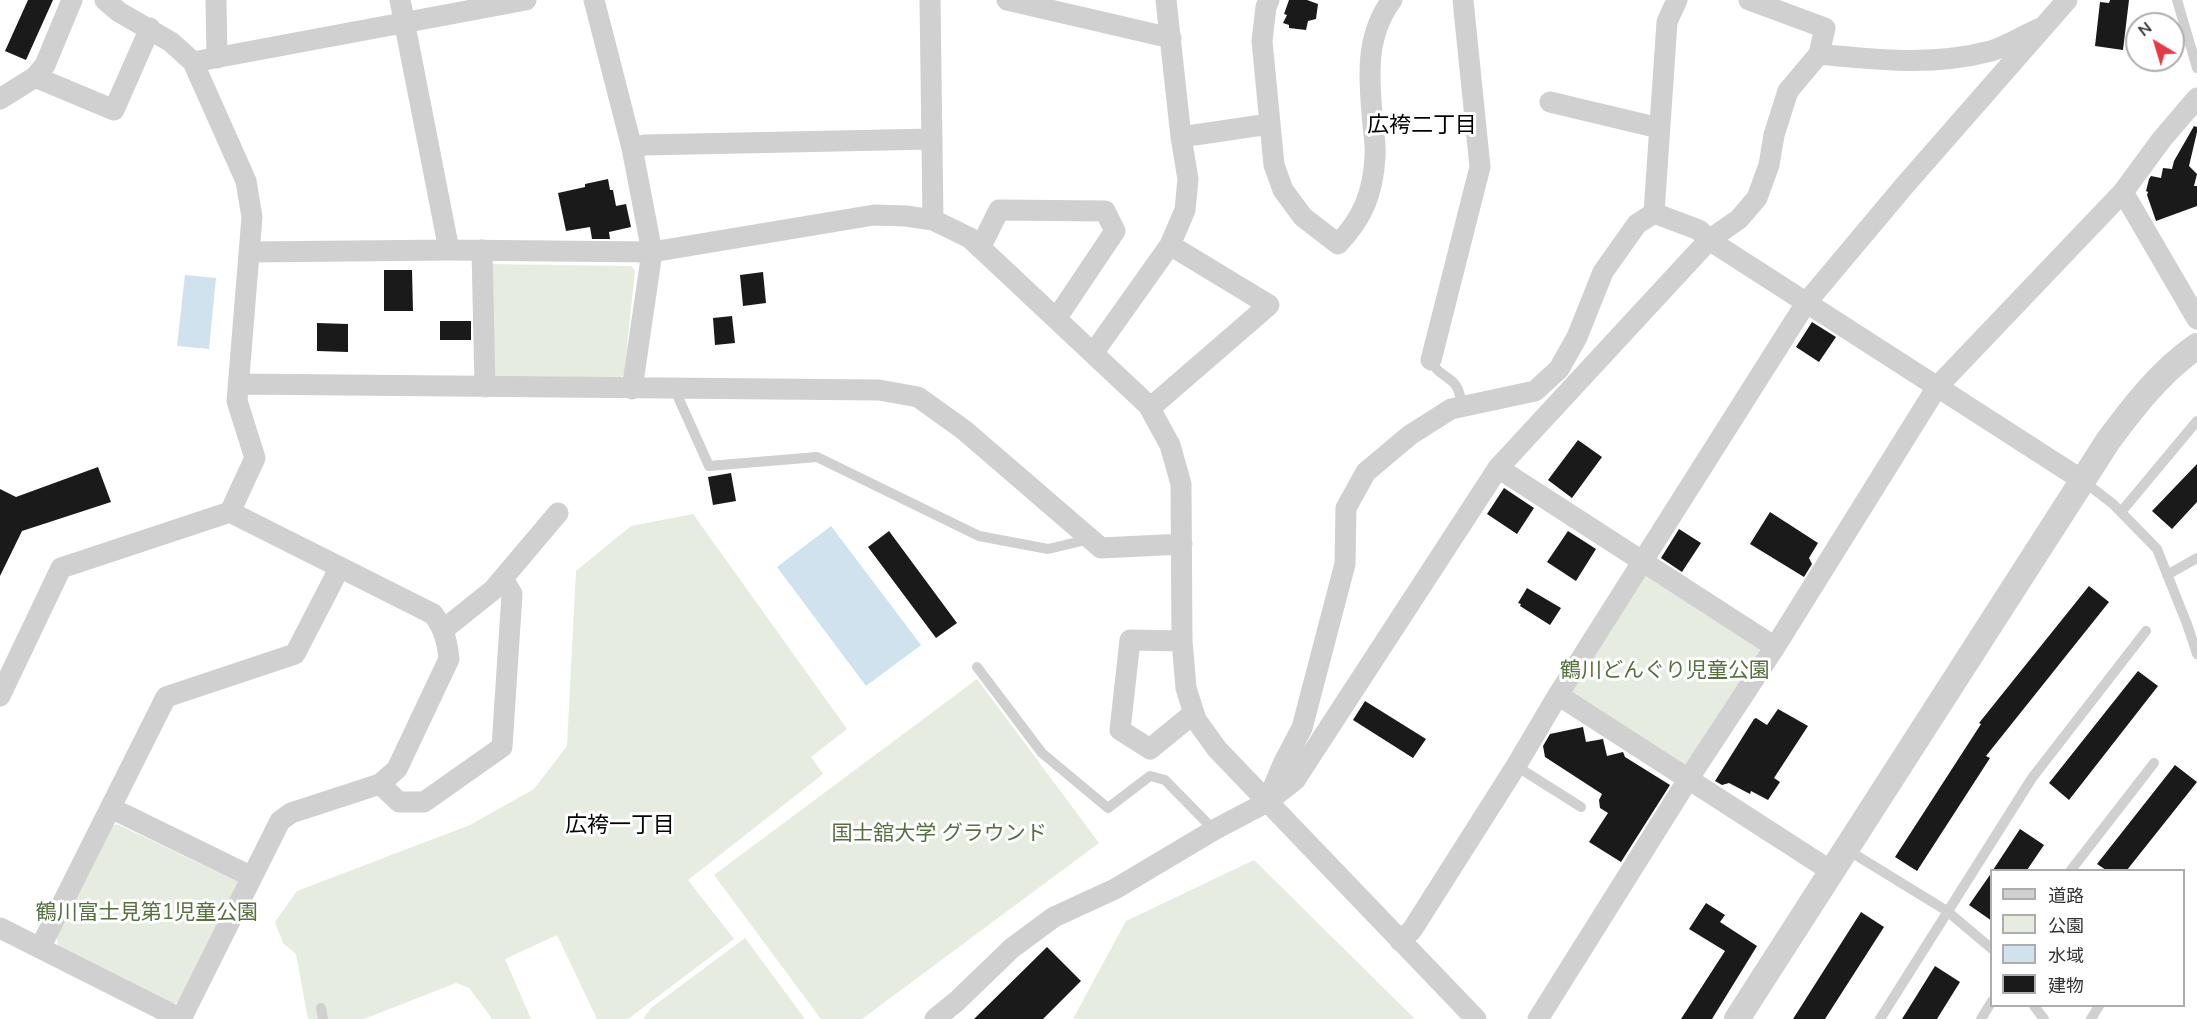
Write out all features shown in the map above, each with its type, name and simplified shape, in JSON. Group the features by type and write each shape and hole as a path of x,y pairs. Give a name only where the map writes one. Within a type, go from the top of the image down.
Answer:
{"street":[{"path":"0,99 35,76 45,65 72,0"},
{"path":"105,0 119,12 171,42 194,62 246,181 252,217 251,252 237,401 255,458 230,512"},
{"path":"216,0 217,58"},
{"path":"400,0 449,250"},
{"path":"194,62 526,0"},
{"path":"594,0 632,148 652,252 632,388"},
{"path":"930,0 933,220"},
{"path":"1007,0 1171,38"},
{"path":"1094,352 1170,245 1185,210 1188,179 1181,137 1166,0"},
{"path":"1269,0 1262,41 1274,165 1283,190 1303,217 1338,244 1353,228 1368,200 1376,156 1369,84 1370,48 1385,9 1392,0"},
{"path":"1431,360 1480,167 1463,0"},
{"path":"1654,213 1667,22 1677,0"},
{"path":"935,1019 1012,948 1054,917 1115,890 1267,802 1295,780 1498,468 1709,240 1739,219 1757,198 1769,165 1774,135 1788,91 1819,54 1825,28 1749,0"},
{"path":"1400,941 1413,930 1516,766 1557,694 1806,303 1905,185 2067,0"},
{"path":"1819,54 1901,62 1947,59 1992,50 2044,27"},
{"path":"35,76 114,110 150,28"},
{"path":"1538,1019 1689,778 1775,647 1937,387 2122,192 2197,98"},
{"path":"1550,102 1659,128"},
{"path":"1181,137 1269,124"},
{"path":"632,148 645,145 932,139"},
{"path":"2122,192 2197,319"},
{"path":"980,248 999,210 1105,211 1115,231 1056,319"},
{"path":"1654,213 1699,230 1709,240 2082,480"},
{"path":"1267,802 1302,728 1345,564 1346,508 1366,472 1410,435 1451,409 1534,391 1559,369 1577,337 1603,272 1637,224 1654,213"},
{"path":"251,252 449,250 652,252 874,215 933,220 970,238 1094,352 1150,408 1170,445 1181,484 1182,641 1186,688 1196,720 1217,749 1476,1019"},
{"path":"1150,408 1269,305 1170,245"},
{"path":"482,250 485,387"},
{"path":"1737,1019 2082,480 2136,403 2158,379 2197,346"},
{"path":"238,384 879,390 918,397 964,430 1101,548 1182,544"},
{"path":"1498,468 1775,647"},
{"path":"0,696 61,568 230,512 433,614 443,630 448,658 397,769 380,784 291,813 280,821 181,1019 0,928"},
{"path":"443,630 493,590 558,513"},
{"path":"40,948 166,697 296,654 340,567"},
{"path":"380,784 399,802 424,802 502,747 512,594 503,579"},
{"path":"1182,641 1130,640 1120,730 1150,749 1194,714"},
{"path":"1557,694 1831,871"},
{"path":"111,808 252,877"}],"lane":[{"path":"2177,0 2197,68"},
{"path":"1431,360 1434,367 1453,380 1461,393 1461,406"},
{"path":"673,387 709,466 817,457 979,536 1047,549 1090,538"},
{"path":"2121,512 2197,421"},
{"path":"2082,480 2121,512 2157,549 2197,652"},
{"path":"2167,574 2197,558"},
{"path":"1880,1019 2032,778 2146,631"},
{"path":"977,667 1042,753 1108,808 1150,776 1165,780 1214,831"},
{"path":"2072,869 2154,763"},
{"path":"1516,766 1581,807"},
{"path":"1846,849 1947,911 1990,947"},
{"path":"1981,1019 1990,1004"}],"green space":[{"path":"487,264 631,266 635,271 624,374 617,381 489,381"},
{"path":"693,514 847,729 811,757 823,774 688,880 734,939 628,1019 597,1019 557,935 505,959 531,1019 491,1019 469,988 456,983 364,1019 308,1019 296,954 283,943 275,922 297,891 470,825 534,789 567,746 576,571 631,526"},
{"name":"鶴川どんぐり児童公園","path":"1646,567 1767,649 1687,772 1562,696"},
{"name":"国士舘大学 グラウンド","path":"977,679 1099,843 862,1019 821,1019 714,875"},
{"name":"鶴川富士見第1児童公園","path":"117,824 238,882 180,1002 172,1004 59,947 56,937 112,826"},
{"path":"1254,860 1415,1019 1073,1019 1126,921"},
{"path":"745,938 805,1019 643,1019 651,1008"}],"water":[{"path":"185,275 216,278 209,349 177,346"},
{"path":"831,526 921,645 866,686 777,567"}],"building":[{"path":"28,0 53,0 26,60 5,51"},
{"path":"1289,0 1307,0 1318,4 1316,19 1308,21 1306,30 1289,28 1289,25 1283,23 1287,15 1284,14"},
{"path":"2110,0 2129,0 2128,12 2125,12 2123,50 2095,46 2100,2 2109,3"},
{"path":"2194,126 2197,127 2197,132 2189,166 2197,174 2194,186 2197,186 2197,206 2156,221 2146,191 2149,179 2151,176 2161,178 2163,168 2172,169 2174,161"},
{"path":"608,179 616,206 626,204 631,227 609,232 610,239 592,239 590,227 566,231 558,193"},
{"path":"384,270 412,270 413,311 384,311"},
{"path":"763,272 766,303 743,306 740,275"},
{"path":"732,316 735,343 715,345 713,318"},
{"path":"440,321 471,321 471,340 440,340"},
{"path":"1812,322 1836,337 1819,362 1796,347"},
{"path":"317,323 348,324 348,352 317,351"},
{"path":"1578,440 1602,457 1572,498 1548,480"},
{"path":"2197,464 2197,502 2172,529 2152,511"},
{"path":"98,467 111,502 22,531 0,576 0,489 16,497"},
{"path":"731,473 736,501 713,505 708,477"},
{"path":"1504,488 1534,508 1517,534 1487,514"},
{"path":"1770,512 1818,543 1809,558 1812,564 1804,577 1750,544"},
{"path":"1679,529 1701,543 1682,572 1661,558"},
{"path":"889,531 957,623 936,638 868,547"},
{"path":"1568,531 1596,549 1576,581 1547,562"},
{"path":"2089,586 2109,602 1986,756 1990,758 1917,871 1895,857 1981,724 1979,723"},
{"path":"1527,588 1561,608 1550,625 1518,603"},
{"path":"2138,671 2158,686 2069,800 2049,783"},
{"path":"1365,701 1426,739 1413,758 1353,720"},
{"path":"1778,709 1808,726 1774,778 1780,782 1768,800 1729,783 1722,785 1715,781 1754,719 1767,725"},
{"path":"1583,727 1586,742 1603,739 1607,756 1623,752 1625,757 1670,785 1621,862 1589,842 1608,813 1600,808 1599,800 1602,794 1545,757 1543,746 1550,734"},
{"path":"2175,765 2197,782 2128,869 2104,869 2097,864"},
{"path":"2020,829 2044,845 2028,869 1994,869"},
{"path":"1990,875 1990,920 1969,905"},
{"path":"1706,903 1725,915 1720,922 1757,946 1712,1019 1681,1019 1725,951 1689,929"},
{"path":"1861,912 1884,927 1825,1019 1793,1019"},
{"path":"1047,947 1081,981 1043,1019 974,1019"},
{"path":"1935,966 1960,982 1937,1019 1902,1019"}],"district":[{"name":"広袴二丁目","path":"1422,127"},
{"name":"広袴一丁目","path":"620,827"}]}
